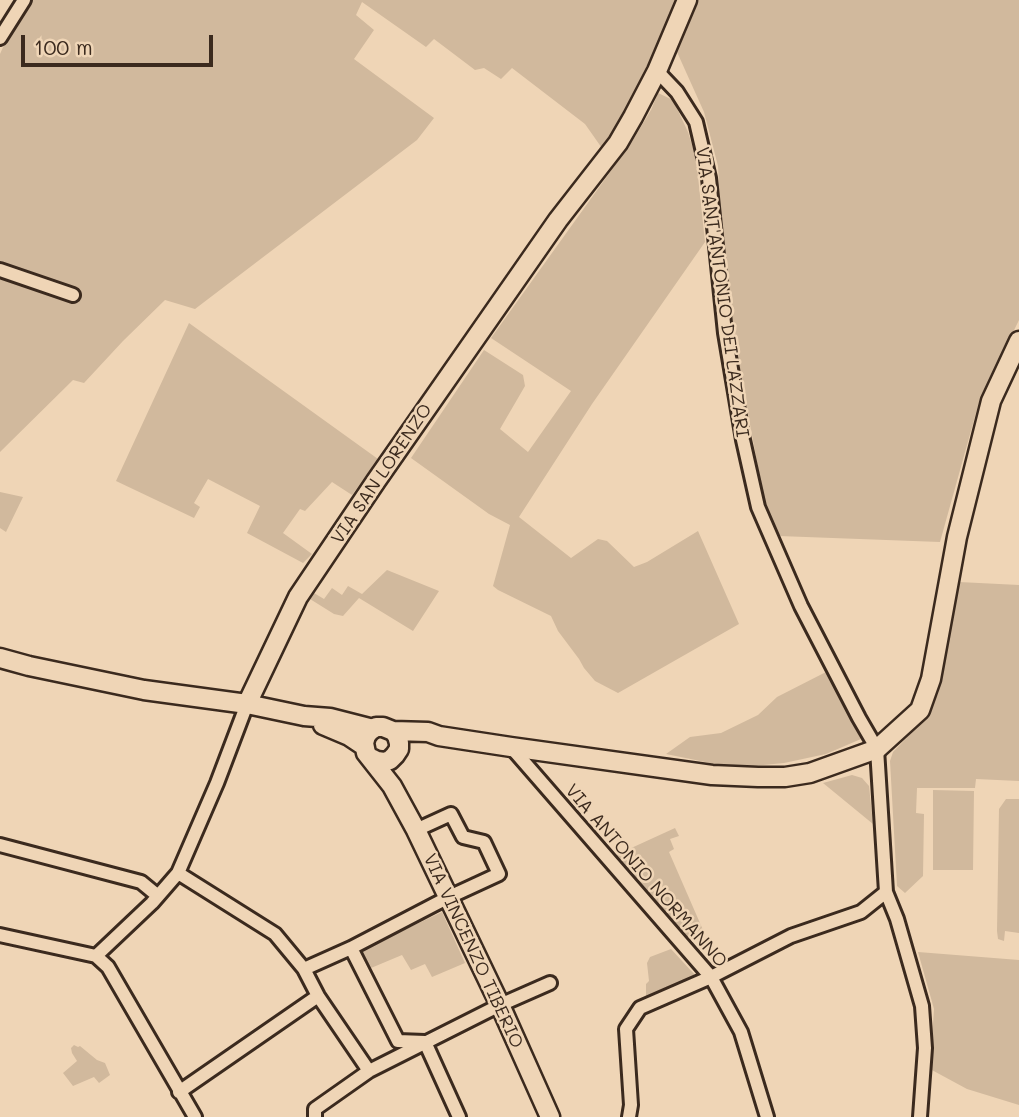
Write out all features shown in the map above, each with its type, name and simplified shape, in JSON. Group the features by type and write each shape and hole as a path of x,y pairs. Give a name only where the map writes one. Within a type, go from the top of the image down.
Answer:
{"street":[{"path":"0,38 24,0"},
{"name":"VIA SAN LORENZO","path":"96,956 178,873 218,783 247,704 298,597 558,220 618,144 656,71 687,0"},
{"name":"VIA SANT'ANTONIO DEI LAZZARI","path":"656,71 677,92 696,122 709,178 725,333 743,440 758,507 801,606 877,750 886,892 897,919 922,1006 925,1048 919,1117"},
{"path":"0,270 73,295"},
{"path":"439,736 419,740 384,762 377,761 367,752 366,736 373,729 383,727 393,731 417,731 712,775 758,778 810,773 877,750 919,710 931,679 957,537 991,401 1019,341"},
{"name":"VIA VINCENZO TIBERIO","path":"0,658 144,690 247,704 339,720 373,729"},
{"name":"VIA VINCENZO TIBERIO","path":"304,716 349,736 367,752 392,786 500,1005 550,1117"},
{"path":"392,786 391,775 398,739 393,731"},
{"name":"VIA ANTONIO NORMANNO","path":"511,747 711,977 741,1032 766,1117"},
{"path":"304,970 499,874 484,842 463,837 451,814 416,830"},
{"path":"0,845 141,882 158,896"},
{"path":"178,873 275,934 304,970 318,996 369,1071"},
{"path":"629,1117 631,1105 626,1029 640,1009 791,936 861,912 886,892"},
{"path":"0,935 96,956 108,967 195,1117"},
{"path":"351,948 398,1041 425,1042"},
{"path":"315,1117 315,1109 369,1071 550,983"},
{"path":"179,1092 318,996"},
{"path":"425,1042 459,1117"}],"shaded area":[{"path":"30,0 682,0 652,71 604,151 585,124 512,68 501,79 484,68 475,70 434,39 426,47 362,2 356,15 374,30 354,59 434,118 417,140 195,309 165,300 84,383 73,380 0,452 0,54 12,27"},
{"path":"699,0 1019,0 1019,320 979,402 940,542 779,536 764,500 730,316 718,166 704,112 677,52"},
{"path":"658,93 673,100 688,132 696,158 705,242 592,404 519,517 571,558 598,539 607,541 634,567 698,531 739,624 618,693 595,681 558,631 551,616 493,586 510,525 489,514 411,458 484,350 523,375 525,386 500,429 528,452 571,391 491,338 633,140"},
{"path":"189,323 378,459 352,495 332,482 305,511 300,509 283,533 312,554 303,563 247,533 260,506 208,479 194,503 200,507 194,518 116,481"},
{"path":"0,492 23,497 6,532 0,528"},
{"path":"387,570 439,591 413,631 359,598 343,616 334,614 310,599 314,593 324,599 332,588 342,595 348,586 362,594"},
{"path":"959,582 1019,585 1019,781 976,779 975,788 917,788 916,813 924,814 923,876 905,893 897,886 890,761 893,752 921,723 938,694"},
{"path":"826,672 861,739 826,754 753,766 715,764 666,754 690,737 721,733 758,715 777,697"},
{"path":"852,775 862,778 869,786 873,824 823,783"},
{"path":"933,790 974,791 973,870 933,870"},
{"path":"1006,799 1019,799 1019,933 1005,931 1004,941 998,939 997,931 999,809"},
{"path":"675,828 679,836 670,839 674,849 669,852 703,930 688,937 616,855"},
{"path":"442,912 465,963 432,977 425,964 411,970 402,955 371,968 361,950"},
{"path":"671,949 695,975 646,997 646,984 649,981 647,963 650,957"},
{"path":"918,952 1019,960 1019,1105 967,1089 930,1069 934,1009"},
{"path":"74,1045 80,1046 105,1063 110,1075 99,1083 94,1077 73,1086 63,1073 77,1061 71,1048"}]}
